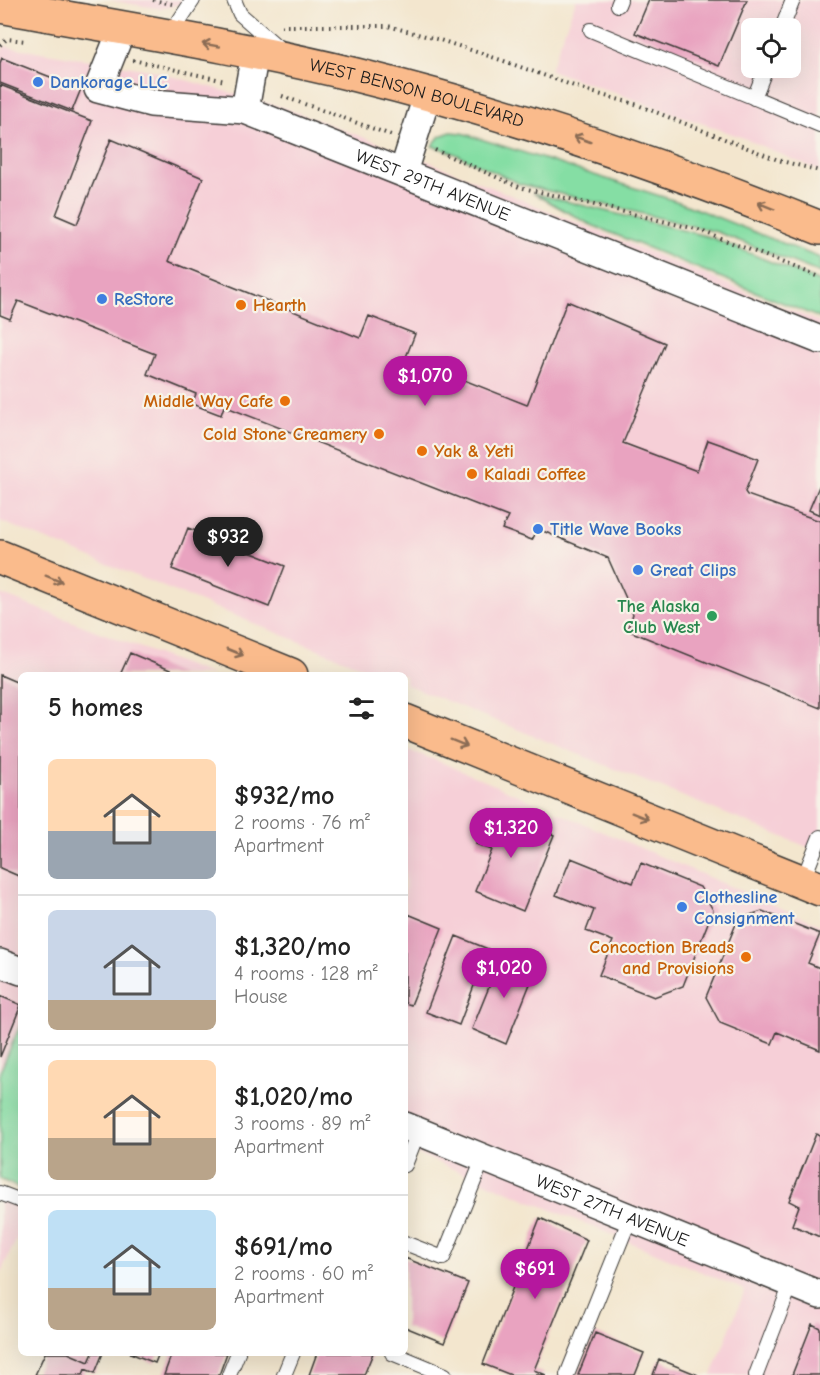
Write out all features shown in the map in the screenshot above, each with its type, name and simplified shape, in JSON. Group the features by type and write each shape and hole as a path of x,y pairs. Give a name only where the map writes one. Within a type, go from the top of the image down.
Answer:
{"main road":[{"name":"WEST BENSON BOULEVARD","path":"0,6 255,53 428,93 571,135 723,189 820,228"},
{"path":"0,557 284,672"},
{"path":"408,722 811,885"}],"street":[{"name":"WEST 29TH AVENUE","path":"122,29 98,89 151,103 245,110 820,340"},
{"path":"245,110 255,53"},
{"path":"403,172 428,93"},
{"path":"0,963 18,970"},
{"name":"WEST 27TH AVENUE","path":"412,1129 820,1295"}],"lane":[{"path":"234,0 240,14 296,62"},
{"path":"786,18 793,0"},
{"path":"168,37 191,3"},
{"path":"591,30 820,125"},
{"path":"754,98 762,78"},
{"path":"811,885 820,837"},
{"path":"408,1150 412,1129"},
{"path":"408,1244 443,1258 483,1159"},
{"path":"0,1192 18,1200"},
{"path":"567,1375 630,1218"},
{"path":"756,1375 791,1284"},
{"path":"229,1375 237,1356"},
{"path":"284,1375 292,1356"},
{"path":"399,1356 445,1375"}],"path":[{"path":"153,0 191,3"},
{"path":"278,26 388,26 440,40 591,92 635,104 732,140 778,160 820,171"}],"shaded area":[{"path":"109,0 185,0 183,3 161,9"},
{"path":"576,0 820,0 820,171 741,137 550,70"},
{"path":"4,46 150,70 285,108 430,162 820,322 820,852 408,685 408,672 375,672 0,521 0,55"},
{"path":"0,594 204,672 18,672 18,1030 0,1072"},
{"path":"408,750 443,763 820,925 820,1375 712,1375 745,1290 408,1150"},
{"path":"0,1195 18,1203 18,1236 0,1274"}],"green space":[{"path":"451,132 462,133 679,202 820,258 820,273 717,232 520,184 449,151 432,146 440,136"},
{"path":"533,193 710,237 820,282 820,318 589,224"},
{"path":"18,1030 18,1188 0,1179 0,1072"}],"building":[{"path":"649,0 747,0 719,66 635,33"},
{"path":"2,58 81,89 72,111 0,83"},
{"path":"0,85 92,121 56,215 77,224 111,139 203,178 169,261 360,338 369,316 415,334 406,357 527,405 567,301 665,343 623,443 697,471 708,440 758,459 745,492 747,495 820,521 820,708 627,630 633,614 608,558 538,529 532,540 502,529 508,517 224,406 221,415 192,404 196,394 147,374 155,354 18,301 10,319 0,315"},
{"path":"820,484 820,515 809,510"},
{"path":"188,528 285,566 269,607 172,569"},
{"path":"130,653 175,672 121,672"},
{"path":"0,675 18,683 18,876 0,868"},
{"path":"490,809 554,835 523,911 475,891 492,850 476,844"},
{"path":"571,858 633,883 641,863 700,887 713,910 683,986 654,997 599,975 613,941 586,931 594,910 556,895"},
{"path":"762,911 820,934 808,963 820,968 820,1050 777,1032 772,1044 720,1023 706,997 738,919"},
{"path":"408,914 442,928 411,1005 408,1004"},
{"path":"456,936 488,949 459,1025 426,1012"},
{"path":"502,955 536,969 506,1044 472,1029"},
{"path":"0,996 18,1004 18,1012 0,1057"},
{"path":"816,1134 820,1135 820,1237 792,1225 799,1206 789,1201"},
{"path":"540,1218 587,1240 534,1370 546,1375 511,1375 483,1364"},
{"path":"408,1259 468,1283 444,1343 408,1328"},
{"path":"812,1324 820,1328 820,1375 792,1375"},
{"path":"595,1333 644,1353 635,1375 578,1375"},
{"path":"44,1356 75,1356 89,1362 92,1356 102,1356 95,1373 85,1369 83,1375 35,1375"},
{"path":"138,1356 158,1356 155,1363"},
{"path":"171,1356 226,1356 219,1375 164,1375"},
{"path":"316,1356 372,1356 364,1375 309,1375"},
{"path":"659,1359 698,1375 653,1375"}],"place":[{"name":"Dankorage LLC","path":"38,82"},
{"name":"ReStore","path":"102,299"},
{"name":"Hearth","path":"241,305"},
{"name":"Middle Way Cafe","path":"285,401"},
{"name":"Cold Stone Creamery","path":"379,434"},
{"name":"Yak & Yeti","path":"422,451"},
{"name":"Kaladi Coffee","path":"472,474"},
{"name":"Title Wave Books","path":"538,529"},
{"name":"Great Clips","path":"638,570"},
{"name":"The Alaska Club West","path":"712,616"},
{"name":"Clothesline Consignment","path":"682,907"},
{"name":"Concoction Breads and Provisions","path":"746,957"}]}
